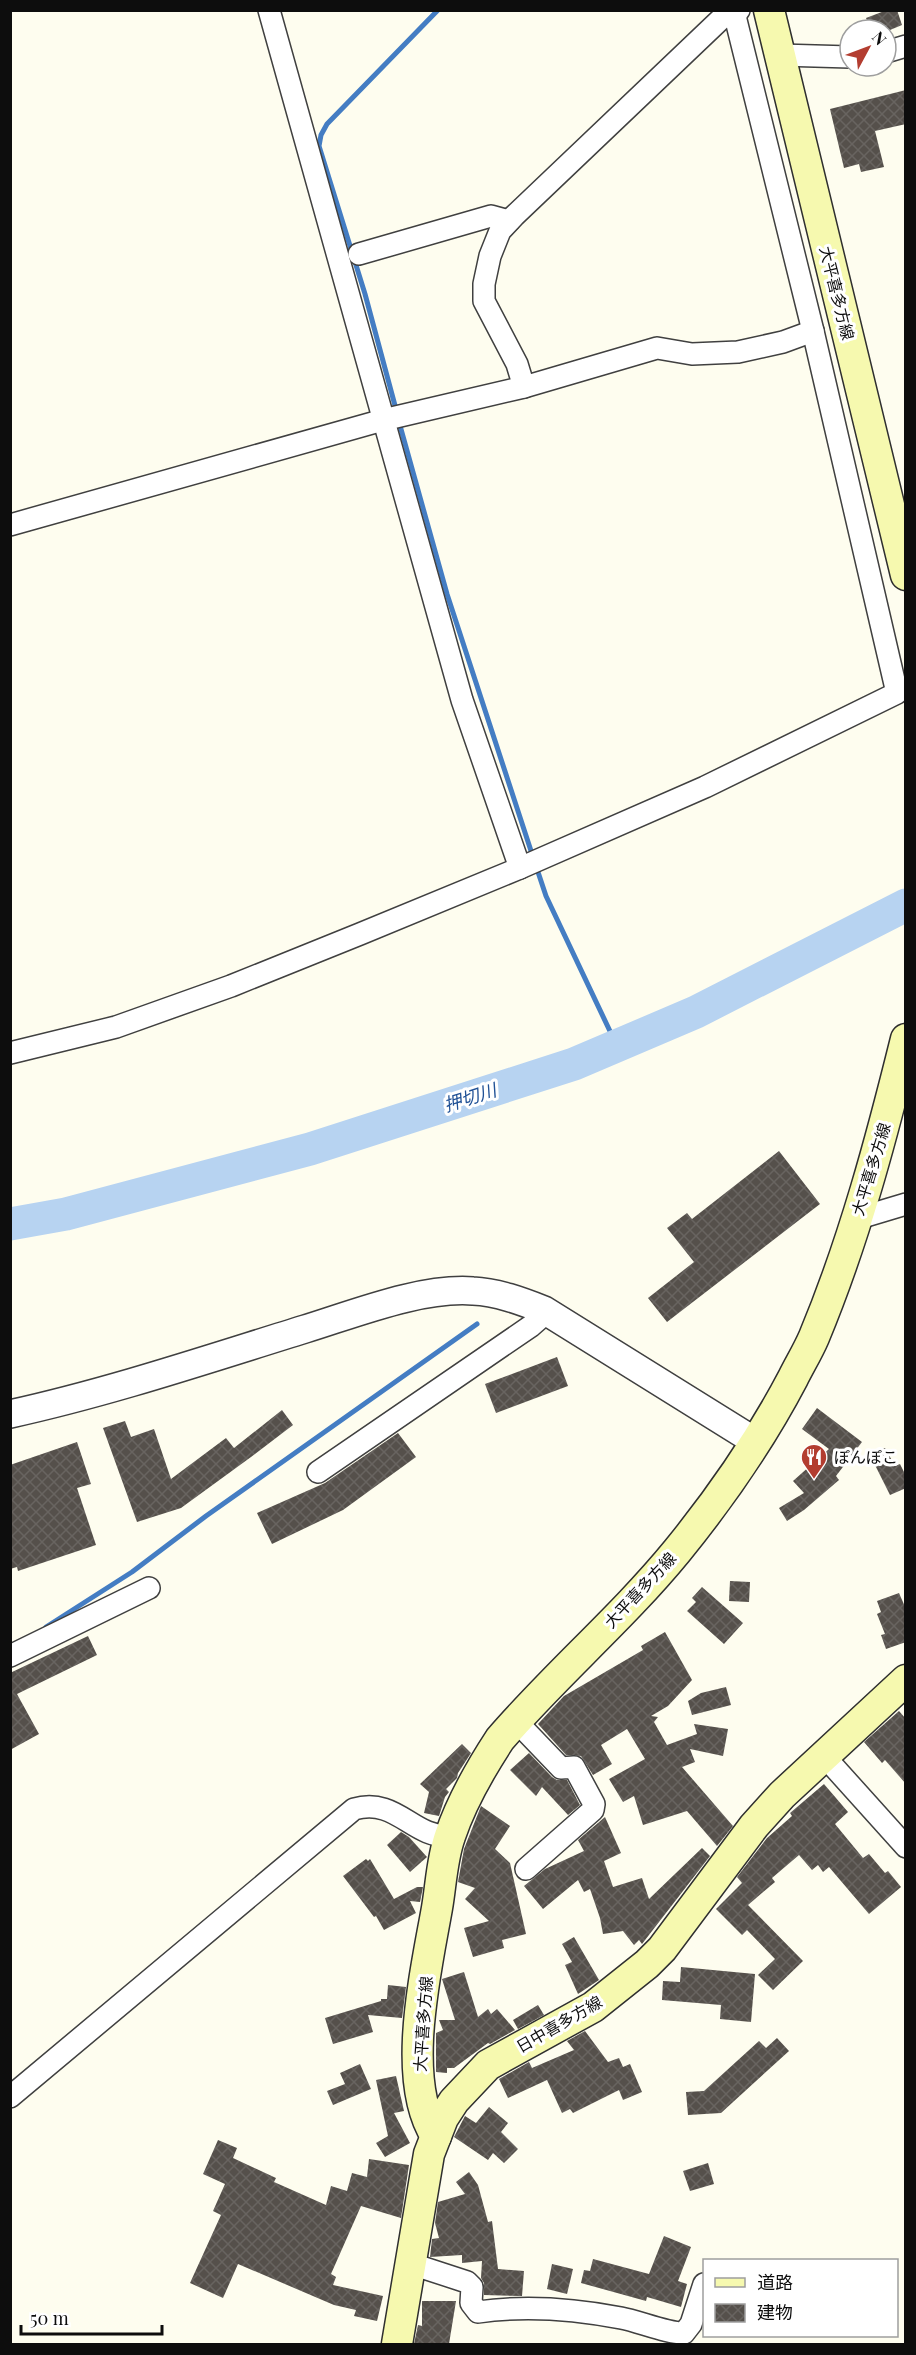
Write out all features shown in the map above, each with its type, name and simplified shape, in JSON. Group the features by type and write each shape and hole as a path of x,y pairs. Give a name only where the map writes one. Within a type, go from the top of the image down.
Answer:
{"main road":[{"name":"大平喜多方線","path":"769,10 906,575"},
{"name":"大平喜多方線","path":"436,2136 429,2125 419,2091 419,2038 421,2003 450,1836 482,1767 500,1739 676,1552 756,1442 813,1339 856,1219 878,1149 906,1039"},
{"name":"日中喜多方線","path":"397,2344 429,2154 443,2118 454,2101 488,2065 593,2007 647,1964 662,1949 754,1827 782,1795 905,1683"}],"street":[{"path":"269,10 462,700 520,868"},
{"path":"10,1053 116,1027 231,986 520,868 705,787 897,693 737,11 724,16 501,231 490,256 484,284 484,301 517,364 524,387"},
{"path":"780,55 838,57"},
{"path":"359,254 491,216 509,221"},
{"path":"10,525 383,420 524,387 657,348 692,354 738,352 777,344 813,331"},
{"path":"856,1219 906,1204"},
{"path":"10,1414 195,1363 387,1304 431,1294 473,1290 511,1298 544,1310 756,1442"},
{"path":"318,1472 531,1326 544,1310"},
{"path":"10,1656 149,1588"},
{"path":"516,1721 561,1768 574,1767 594,1804 593,1810 526,1869"},
{"path":"825,1756 906,1847"},
{"path":"10,2097 354,1809 385,1807 425,1832 438,1837 450,1836"},
{"path":"409,2266 418,2266 467,2282 472,2287 471,2303 478,2312 503,2308 527,2308 592,2313 633,2321 668,2338 676,2333 684,2332 691,2324 703,2290"}],"building":[{"path":"887,10 897,10 902,25 898,27 898,18 866,18"},
{"path":"906,90 906,124 875,131 884,167 861,172 859,164 844,168 830,109"},
{"path":"779,1151 820,1204 667,1322 648,1298 694,1262 667,1228 687,1213 692,1219"},
{"path":"557,1357 568,1386 496,1413 485,1384"},
{"path":"817,1408 862,1442 836,1476 839,1480 804,1510 787,1521 779,1508 804,1493 793,1481 829,1449 802,1429"},
{"path":"282,1410 293,1425 181,1508 137,1522 103,1428 125,1421 131,1437 154,1429 171,1479 226,1438 234,1448"},
{"path":"398,1433 416,1457 343,1510 272,1544 257,1513 325,1483"},
{"path":"77,1442 91,1484 77,1488 96,1545 18,1571 17,1567 10,1569 10,1465"},
{"path":"885,1448 895,1466 900,1464 906,1476 906,1488 890,1495 870,1455"},
{"path":"730,1581 750,1582 749,1602 729,1601"},
{"path":"702,1587 743,1623 724,1644 687,1611 696,1602 692,1598"},
{"path":"899,1593 906,1609 906,1642 886,1649 881,1635 885,1634 877,1614 881,1612 877,1601"},
{"path":"665,1632 692,1680 668,1706 651,1716 658,1717 654,1722 667,1745 697,1734 694,1724 728,1729 723,1756 690,1749 695,1762 682,1767 733,1826 717,1846 687,1811 643,1825 634,1796 623,1802 609,1779 645,1759 627,1729 601,1745 612,1764 593,1775 581,1756 566,1755 538,1724 564,1696 643,1650 641,1646"},
{"path":"88,1636 97,1655 17,1694 39,1734 10,1750 10,1673"},
{"path":"726,1687 731,1705 692,1715 688,1701 701,1693"},
{"path":"899,1711 906,1719 906,1784 885,1760 882,1763 864,1742"},
{"path":"462,1744 471,1753 457,1778 446,1789 449,1792 439,1816 424,1813 429,1792 420,1784"},
{"path":"529,1753 552,1777 557,1780 567,1780 580,1805 568,1815 542,1787 536,1796 510,1770"},
{"path":"824,1784 848,1812 835,1824 863,1858 869,1854 885,1873 888,1871 901,1887 869,1914 829,1867 823,1872 818,1865 812,1870 799,1855 772,1878 775,1882 748,1905 803,1961 773,1990 758,1975 775,1959 747,1930 742,1935 716,1909 742,1883 737,1877 767,1838 792,1816 790,1813"},
{"path":"481,1806 510,1826 495,1849 510,1863 526,1934 502,1940 504,1948 473,1957 464,1928 489,1921 465,1899 475,1888 458,1882 464,1849"},
{"path":"605,1817 621,1853 604,1861 613,1887 642,1878 649,1899 702,1848 710,1856 642,1944 639,1940 634,1945 623,1931 603,1934 590,1889 584,1892 578,1880 543,1909 524,1886 545,1869 584,1851 578,1840"},
{"path":"401,1832 409,1837 427,1857 410,1872 387,1845"},
{"path":"366,1859 368,1861 370,1859 394,1899 417,1887 423,1887 420,1902 410,1901 416,1913 384,1930 376,1916 374,1917 343,1876"},
{"path":"574,1937 599,1980 578,1994 565,1965 572,1962 562,1944"},
{"path":"681,1967 755,1974 751,2022 720,2019 721,2005 662,2000 663,1981 680,1982"},
{"path":"464,1972 478,2017 488,2009 491,2014 497,2009 515,2030 488,2043 454,2068 447,2068 447,2073 436,2072 436,2033 443,2030 439,2020 455,2020 442,1979"},
{"path":"388,1985 406,1987 402,2018 368,2015 373,2032 333,2044 325,2018 387,1999"},
{"path":"538,2005 544,2015 518,2029 513,2020"},
{"path":"585,2031 608,2062 619,2058 623,2067 630,2064 642,2092 623,2100 619,2090 573,2113 570,2109 562,2113 547,2080 508,2098 499,2079 529,2062 532,2068 574,2050 567,2041"},
{"path":"777,2038 789,2051 721,2113 688,2115 686,2092 704,2091 759,2041 766,2048"},
{"path":"360,2064 371,2089 333,2105 327,2091 345,2084 340,2073"},
{"path":"396,2076 404,2111 394,2113 410,2143 385,2157 376,2143 388,2136 376,2080"},
{"path":"489,2107 508,2123 501,2132 518,2149 504,2163 493,2153 488,2160 454,2137 465,2116 476,2123"},
{"path":"218,2140 237,2148 233,2158 276,2178 274,2182 326,2205 331,2186 347,2191 352,2173 367,2177 369,2159 409,2165 401,2218 361,2206 331,2274 336,2277 333,2285 383,2296 377,2321 354,2316 356,2310 334,2305 238,2264 223,2298 190,2283 221,2215 213,2211 225,2184 203,2174"},
{"path":"708,2163 714,2184 690,2191 683,2171"},
{"path":"469,2172 478,2185 488,2222 492,2221 498,2269 524,2271 522,2296 484,2295 484,2283 481,2278 482,2261 462,2263 462,2255 430,2257 432,2239 439,2238 435,2223 438,2202 465,2194 456,2182"},
{"path":"664,2236 691,2247 678,2281 687,2284 681,2307 647,2297 646,2301 581,2283 584,2270 590,2271 593,2259 649,2274"},
{"path":"552,2264 573,2269 567,2294 547,2289"},
{"path":"422,2301 456,2301 449,2344 414,2344 418,2325 422,2326"}],"waterway":[{"path":"397,413 365,294 319,146 321,135 327,124 438,10"},
{"path":"399,422 447,594 533,857"},
{"path":"536,866 546,896 617,1046"},
{"name":"押切川","path":"10,1224 66,1214 310,1149 574,1064 696,1012 906,905"},
{"path":"46,1627 132,1572 206,1516 477,1324"}],"place":[{"name":"ぽんぽこ","path":"814,1480"}]}
